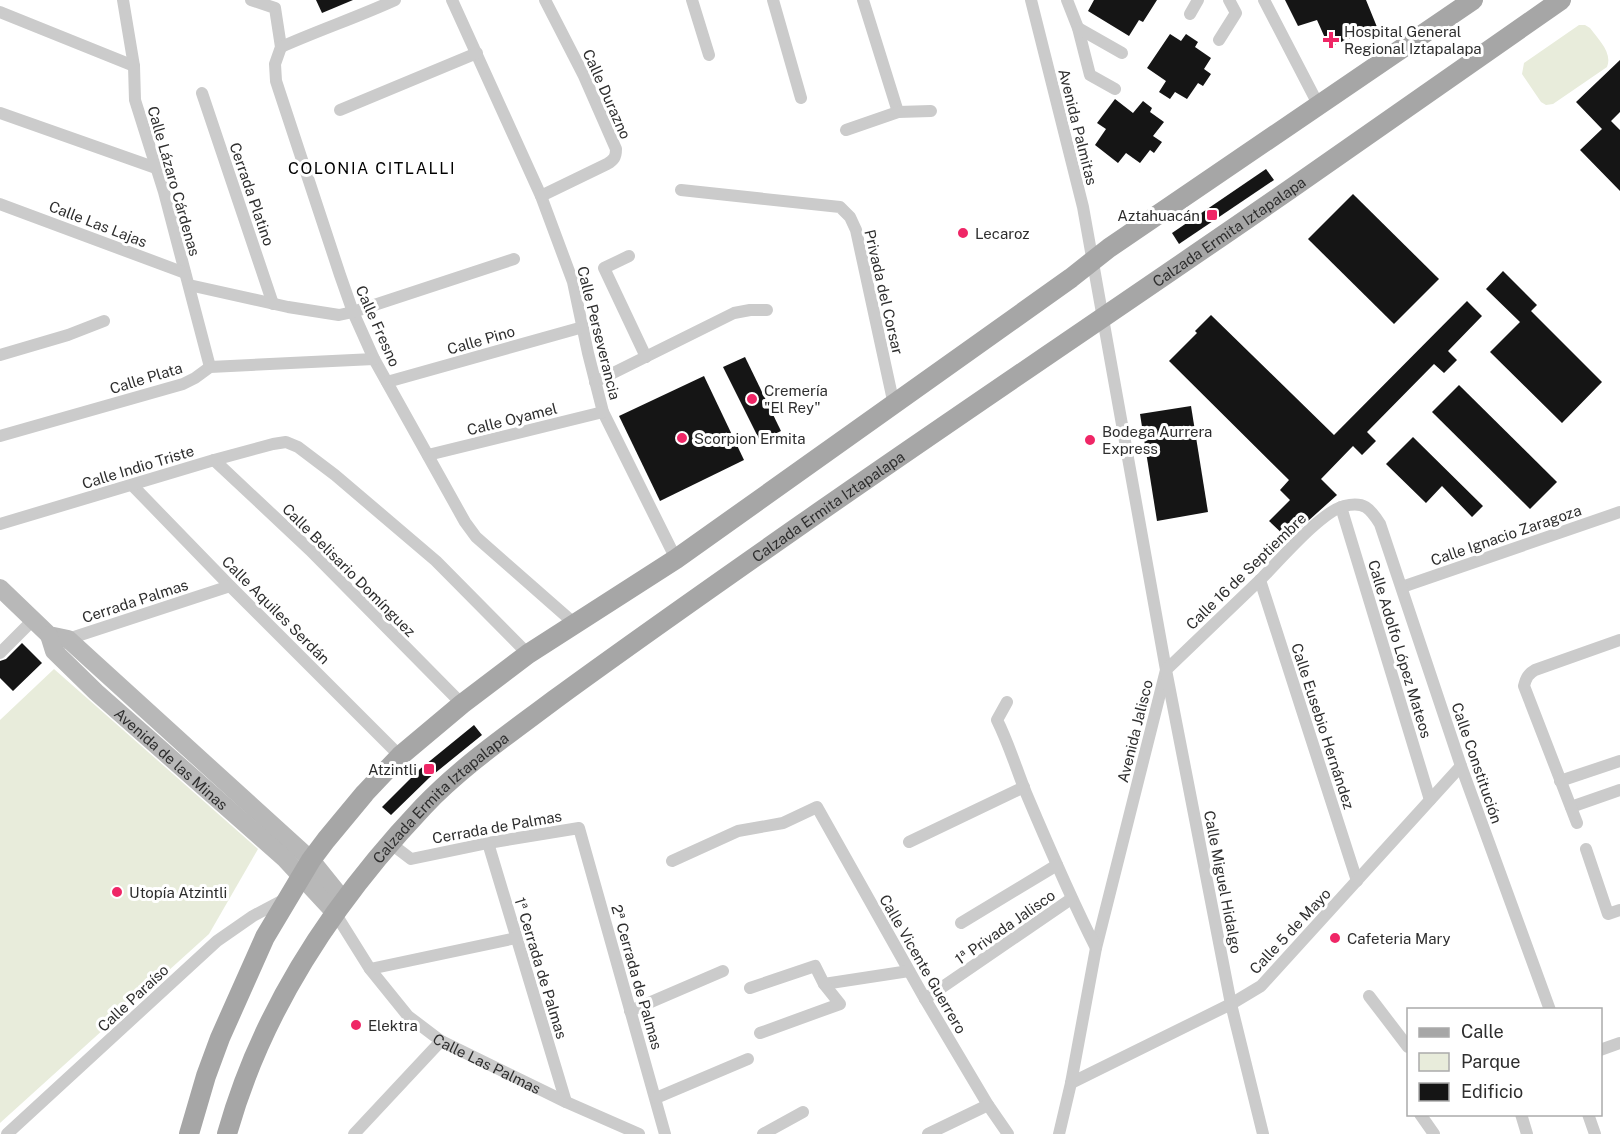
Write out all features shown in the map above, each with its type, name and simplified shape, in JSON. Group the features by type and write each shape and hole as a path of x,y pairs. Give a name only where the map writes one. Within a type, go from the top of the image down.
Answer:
{"main road":[{"path":"189,1134 220,1038 265,938 306,868 326,840 365,793 400,756 462,704 528,654 676,559 894,405 1109,248 1473,0"},
{"name":"Calzada Ermita Iztapalapa","path":"227,1134 243,1082 272,1017 310,948 340,913 390,843 426,804 478,757 601,665 780,539 1286,192 1561,0"}],"street":[{"name":"Calle Lázaro Cárdenas","path":"123,0 134,66 135,100 156,168 210,367"},
{"name":"Calle Fresno","path":"251,0 279,4 281,47 275,64 276,81 336,264 353,312 374,359 465,522 476,537 575,624"},
{"path":"281,47 395,0"},
{"path":"340,110 477,53 452,0"},
{"name":"Calle Durazno","path":"541,196 613,161 616,155 616,148 584,76 545,0"},
{"path":"692,0 709,55"},
{"path":"773,0 801,98"},
{"path":"863,0 898,112"},
{"name":"Avenida Palmitas","path":"1031,0 1083,207 1092,262"},
{"path":"1067,0 1078,28 1090,75 1115,89"},
{"path":"1190,14 1198,0"},
{"path":"1219,40 1236,13 1229,0"},
{"path":"1264,0 1318,106"},
{"path":"0,12 134,66"},
{"path":"1078,28 1122,53"},
{"name":"Calle Perseverancia","path":"477,53 541,196 573,282 603,412 676,559"},
{"name":"Cerrada Platino","path":"202,93 273,304"},
{"path":"846,130 898,112 931,111"},
{"path":"0,113 156,168"},
{"name":"Privada del Corsar","path":"681,190 840,207 850,217 856,230 894,405"},
{"name":"Calle Las Lajas","path":"0,204 187,279 273,304 339,315 514,259"},
{"path":"629,256 604,268 646,357"},
{"name":"Avenida Jalisco","path":"1059,1134 1071,1083 1096,948 1166,670 1092,262"},
{"path":"595,382 734,313 767,310"},
{"path":"0,355 68,335 104,321"},
{"name":"Calle Pino","path":"387,382 583,327"},
{"name":"Calle Plata","path":"0,436 183,384 210,367 374,359"},
{"name":"Calle Oyamel","path":"428,455 603,412"},
{"name":"Calle Indio Triste","path":"0,524 214,459 286,442 298,447 335,475 436,561 528,654"},
{"name":"Calle Belisario Domínguez","path":"214,459 310,550 462,704"},
{"name":"Calle Aquiles Serdán","path":"132,485 400,756"},
{"name":"Calle Constitución","path":"1341,507 1357,504 1371,509 1380,524 1461,766 1549,1008"},
{"name":"Calle 16 de Septiembre","path":"1166,670 1319,521 1341,507"},
{"name":"Calle Adolfo López Mateos","path":"1341,507 1430,800"},
{"name":"Calle Ignacio Zaragoza","path":"1402,587 1620,512"},
{"name":"Calle Eusebio Hernández","path":"1260,580 1357,881"},
{"name":"Cerrada Palmas","path":"68,639 230,586"},
{"name":"Avenida de las Minas","path":"0,588 33,620 96,692 284,858 306,868"},
{"path":"0,652 33,620"},
{"path":"52,643 68,639"},
{"name":"Avenida de las Minas","path":"68,639 306,868"},
{"path":"1577,823 1524,686 1529,674 1534,670 1620,640"},
{"name":"Calle Miguel Hidalgo","path":"1166,670 1232,1004 1263,1134"},
{"path":"1007,702 997,720 1008,741 1024,787 1071,899 1096,948"},
{"path":"1560,781 1620,761"},
{"name":"Calle 5 de Mayo","path":"1071,1083 1232,1004 1262,986 1461,766"},
{"path":"909,842 1024,787"},
{"path":"1571,807 1620,790"},
{"name":"Calle Vicente Guerrero","path":"672,861 738,831 783,823 817,807 925,999 988,1105 1008,1134"},
{"name":"Cerrada de Palmas","path":"390,843 411,859 579,828"},
{"name":"2ª Cerrada de Palmas","path":"579,828 665,1134"},
{"name":"1ª Cerrada de Palmas","path":"488,843 566,1102"},
{"path":"1586,849 1614,912"},
{"path":"961,923 1057,865"},
{"name":"Calle Las Palmas","path":"306,868 340,913 370,969 408,1016 441,1041 566,1102 639,1134"},
{"name":"Calle Paraíso","path":"7,1134 217,941 253,916 288,897"},
{"name":"1ª Privada Jalisco","path":"925,999 1071,899"},
{"path":"370,969 516,938"},
{"path":"750,988 815,966 824,984 840,1004 760,1033"},
{"path":"630,1011 723,971"},
{"path":"824,984 909,971"},
{"path":"1369,996 1407,1046"},
{"path":"354,1134 441,1041"},
{"path":"1602,1049 1620,1043"},
{"path":"656,1098 748,1059"},
{"path":"928,1134 988,1105"},
{"path":"763,1134 803,1112"},
{"path":"1421,1116 1434,1134"},
{"path":"1522,1116 1527,1134"},
{"path":"1589,1116 1595,1134"}],"green space":[{"path":"1579,25 1590,28 1604,46 1608,57 1607,67 1553,104 1546,105 1541,102 1522,74 1524,63"},
{"name":"Utopía Atzintli","path":"54,669 258,849 209,934 0,1123 0,720"}],"building":[{"path":"316,0 353,0 322,13"},
{"path":"1094,0 1157,0 1143,22 1139,20 1129,36 1088,11"},
{"path":"1285,0 1366,0 1377,27 1329,47 1317,20 1298,26"},
{"path":"1170,34 1181,41 1186,34 1198,42 1195,47 1211,58 1204,69 1211,74 1203,86 1198,83 1187,99 1175,92 1170,99 1159,92 1166,81 1147,68"},
{"path":"1620,60 1620,112 1611,121 1620,130 1620,191 1580,150 1602,129 1576,102"},
{"path":"1115,99 1133,113 1143,101 1152,108 1150,112 1164,122 1153,136 1162,142 1154,153 1150,150 1140,163 1126,153 1118,163 1095,145 1106,129 1097,123"},
{"path":"1266,169 1274,180 1179,244 1172,233"},
{"path":"1353,194 1439,279 1394,324 1308,239"},
{"path":"1503,271 1537,305 1531,311 1602,382 1562,423 1490,352 1520,322 1486,289"},
{"path":"1467,301 1482,316 1448,351 1457,360 1444,373 1434,364 1367,432 1376,441 1362,455 1353,446 1321,479 1337,495 1288,539 1269,521 1290,500 1280,490 1289,480 1169,361 1211,315 1334,435"},
{"name":"Cremería \"El Rey\"","path":"745,357 781,431 760,441 723,367"},
{"name":"Scorpion Ermita","path":"704,376 744,460 660,501 619,416"},
{"path":"1459,385 1557,482 1530,509 1432,412"},
{"path":"1191,406 1208,512 1157,521 1140,414"},
{"path":"1413,437 1483,506 1472,517 1442,486 1426,503 1386,464"},
{"path":"22,643 42,663 13,691 0,678 0,661 6,659"},
{"path":"474,725 482,735 429,778 391,815 382,807 420,769"}],"place":[{"name":"Hospital General Regional Iztapalapa","path":"1331,40"},
{"name":"Aztahuacán","path":"1212,215"},
{"name":"Lecaroz","path":"963,233"},
{"name":"Cremería \"El Rey\"","path":"752,399"},
{"name":"Scorpion Ermita","path":"682,438"},
{"name":"Bodega Aurrera Express","path":"1090,440"},
{"name":"Atzintli","path":"429,769"},
{"name":"Utopía Atzintli","path":"117,892"},
{"name":"Cafeteria Mary","path":"1335,938"},
{"name":"Elektra","path":"356,1025"}],"district":[{"name":"COLONIA CITLALLI","path":"372,168"}]}
